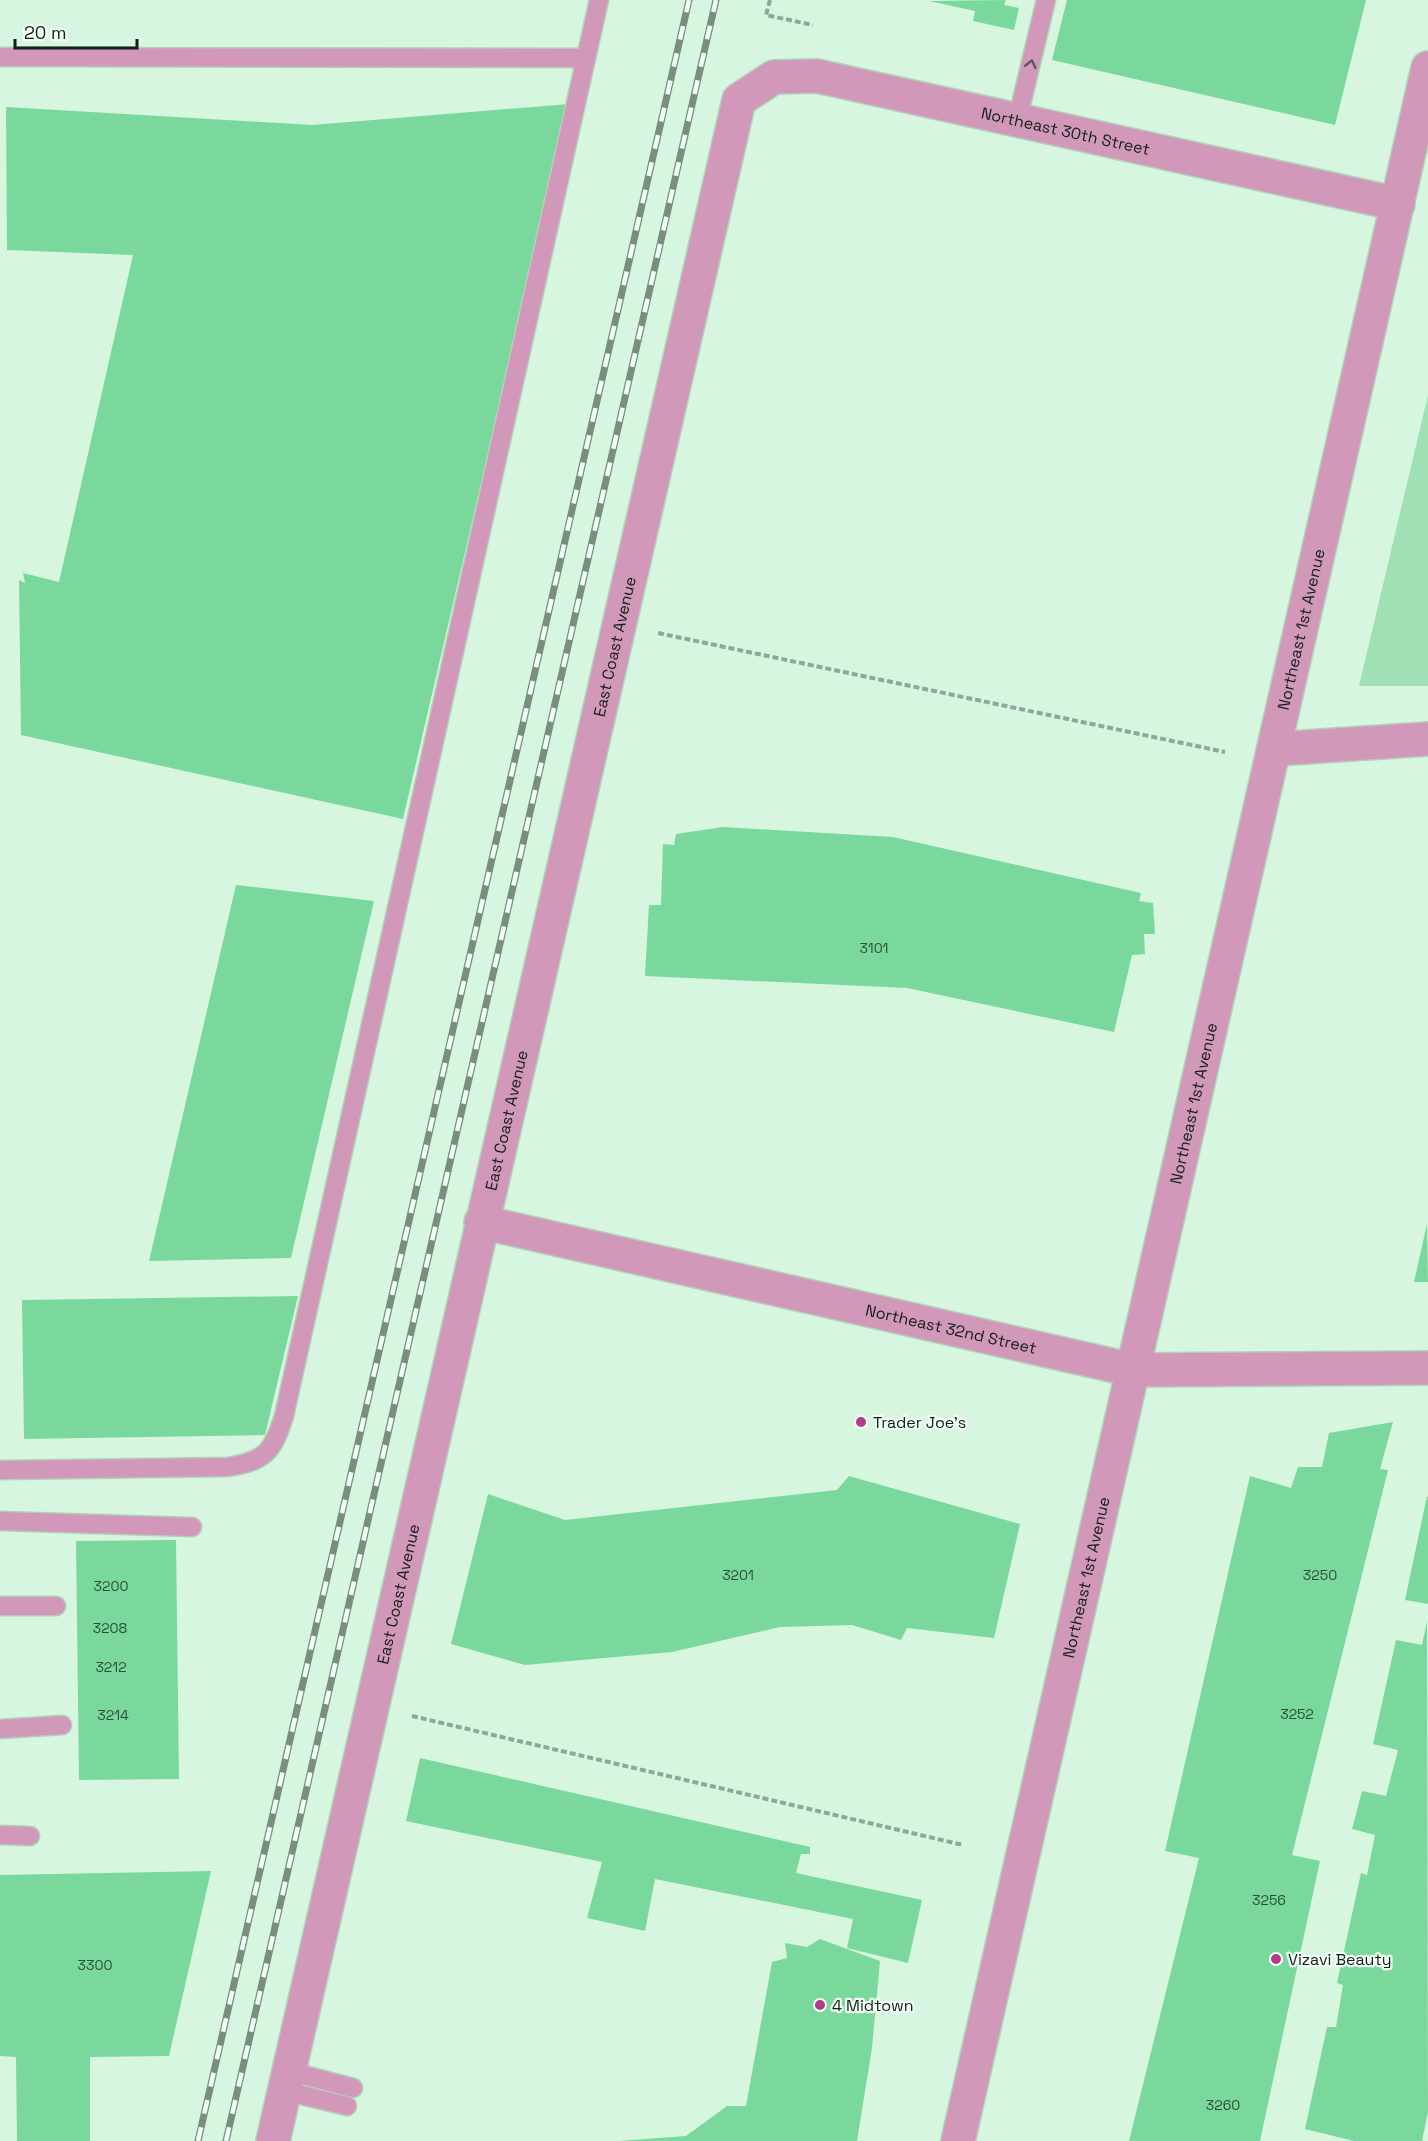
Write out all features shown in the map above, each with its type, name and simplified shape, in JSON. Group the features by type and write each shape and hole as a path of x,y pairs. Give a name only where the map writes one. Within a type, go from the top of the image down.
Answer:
{"street":[{"name":"Northeast 1st Avenue","path":"958,2141 1428,68"},
{"name":"Northeast 30th Street","path":"739,100 774,77 817,76 1398,204"},
{"name":"East Coast Avenue","path":"273,2141 739,100"},
{"path":"1275,749 1428,739"},
{"name":"Northeast 32nd Street","path":"481,1222 1133,1370 1428,1368"}],"lane":[{"path":"0,1470 228,1467 250,1463 264,1456 276,1442 285,1416 599,0"},
{"path":"1017,121 1046,0"},
{"path":"0,57 586,58"},
{"path":"0,1521 192,1527"},
{"path":"0,1606 56,1606"},
{"path":"0,1729 62,1725"},
{"path":"0,1835 30,1836"},
{"path":"287,2081 353,2088"},
{"path":"287,2081 347,2106"}],"path":[{"path":"770,0 766,15 813,25"},
{"path":"658,633 1225,752"},
{"path":"412,1716 963,1845"}],"green space":[{"path":"1428,395 1428,686 1359,686"}],"building":[{"path":"1006,0 1004,5 1019,8 1014,30 973,21 975,11 929,1"},
{"path":"1067,0 1366,0 1335,125 1052,60"},
{"path":"569,104 403,819 21,735 19,580 25,583 23,573 59,582 133,255 7,250 6,107 312,125"},
{"path":"723,827 893,837 1141,893 1139,901 1153,903 1155,934 1144,934 1145,954 1132,955 1114,1032 907,988 645,976 649,905 661,905 663,844 674,845 676,834"},
{"path":"236,885 374,901 291,1258 149,1261"},
{"path":"1427,1224 1428,1282 1414,1282"},
{"path":"298,1296 265,1435 24,1439 22,1300"},
{"path":"1393,1422 1380,1469 1388,1470 1292,1855 1320,1861 1260,2141 1129,2141 1199,1858 1165,1851 1250,1476 1291,1488 1298,1467 1322,1467 1329,1433"},
{"path":"849,1476 1020,1524 994,1638 907,1628 901,1640 852,1625 780,1627 672,1652 525,1665 451,1644 488,1494 565,1520 837,1490"},
{"path":"1428,1497 1428,1604 1405,1600"},
{"path":"176,1540 179,1779 79,1780 76,1541"},
{"path":"1427,1621 1428,2112 1422,2141 1354,2141 1305,2129 1327,2027 1336,2027 1343,1985 1337,1983 1361,1873 1367,1875 1375,1835 1352,1829 1362,1791 1386,1796 1398,1750 1373,1744 1396,1640 1422,1645"},
{"path":"420,1758 810,1847 810,1854 801,1854 796,1873 922,1900 908,1963 847,1948 853,1919 655,1879 645,1931 587,1918 602,1862 406,1821"},
{"path":"211,1871 169,2056 90,2057 90,2141 17,2141 16,2057 0,2056 0,1875"},
{"name":"4 Midtown","path":"820,1939 880,1961 872,2048 857,2141 619,2141 686,2136 727,2106 746,2106 772,1962 787,1958 785,1943 807,1947"}],"railway":[{"path":"198,2141 689,0"},
{"path":"226,2141 716,0"}],"place":[{"name":"Trader Joe's","path":"861,1422"},
{"name":"Vizavi Beauty","path":"1276,1959"},
{"name":"4 Midtown","path":"820,2005"}]}
